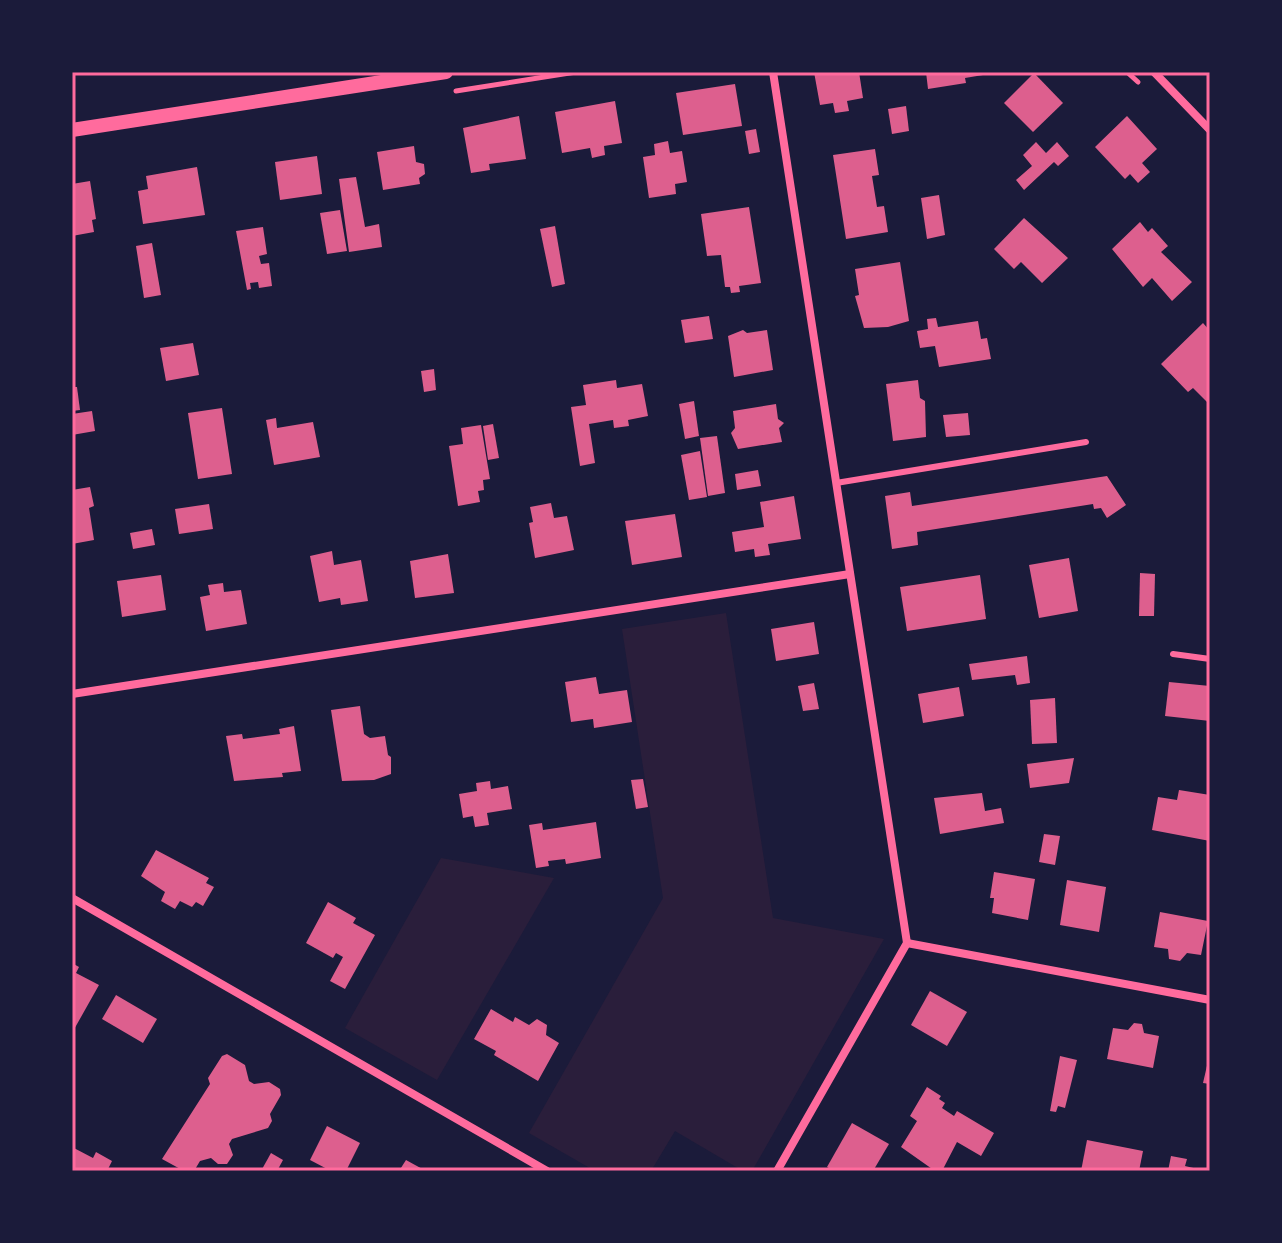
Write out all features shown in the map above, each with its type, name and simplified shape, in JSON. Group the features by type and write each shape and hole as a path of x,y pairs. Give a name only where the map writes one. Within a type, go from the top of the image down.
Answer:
{"street":[{"path":"72,130 446,72"},
{"path":"773,72 907,943 777,1171"},
{"path":"1154,72 1210,130"},
{"path":"72,694 850,574"},
{"path":"72,898 547,1171"},
{"path":"907,943 1210,1000"}],"lane":[{"path":"836,483 1086,442"},
{"path":"1173,654 1210,659"}],"shaded area":[{"path":"726,613 773,918 884,939 752,1171 743,1171 675,1131 651,1171 595,1171 529,1133 663,898 622,629"},
{"path":"441,858 554,878 437,1080 345,1028"}],"building":[{"path":"814,72 859,72 863,98 847,101 849,111 835,113 833,103 820,105"},
{"path":"926,72 982,72 983,75 965,78 966,83 928,89"},
{"path":"1034,73 1063,103 1033,132 1004,103"},
{"path":"735,84 742,126 683,135 676,93"},
{"path":"615,101 622,143 604,146 605,155 592,158 590,148 562,153 555,112"},
{"path":"906,106 909,131 892,134 888,109"},
{"path":"519,116 526,159 489,164 490,170 471,173 463,128"},
{"path":"1127,116 1157,149 1142,163 1150,172 1138,183 1130,174 1125,179 1095,147"},
{"path":"756,129 760,152 749,154 745,131"},
{"path":"668,141 670,153 682,151 687,182 675,184 676,194 649,198 643,157 655,155 654,144"},
{"path":"1036,142 1046,153 1057,142 1069,156 1058,166 1054,162 1024,190 1016,180 1032,166 1023,155"},
{"path":"414,146 416,162 424,164 425,174 419,178 420,184 383,190 377,152"},
{"path":"875,149 879,175 872,176 877,207 884,206 888,232 846,239 833,155"},
{"path":"317,156 322,194 280,200 275,162"},
{"path":"197,167 205,215 143,224 138,191 148,189 146,176"},
{"path":"356,177 365,227 379,224 382,247 349,252 339,179"},
{"path":"90,181 96,219 92,220 94,232 72,236 72,184"},
{"path":"939,195 945,235 927,239 921,198"},
{"path":"749,207 761,283 739,286 740,292 731,293 730,287 725,287 721,255 707,256 701,214"},
{"path":"340,210 347,251 327,254 320,213"},
{"path":"1024,218 1068,258 1042,283 1021,262 1014,269 994,249"},
{"path":"1140,222 1148,232 1152,228 1168,246 1161,252 1192,282 1172,301 1152,278 1143,287 1112,249"},
{"path":"555,226 565,284 552,287 540,229"},
{"path":"263,227 267,254 259,256 261,264 269,263 272,286 259,288 258,282 250,283 251,289 247,290 236,231"},
{"path":"152,243 161,295 144,298 136,246"},
{"path":"900,262 909,321 888,327 864,328 855,296 859,295 855,269"},
{"path":"709,316 713,339 685,343 681,320"},
{"path":"936,318 938,327 978,321 981,339 987,338 991,359 939,367 935,346 920,348 917,331 928,329 927,319"},
{"path":"1203,323 1210,331 1210,405 1193,388 1188,392 1161,364"},
{"path":"743,330 747,333 767,330 773,370 734,377 728,336"},
{"path":"193,343 199,375 166,381 160,348"},
{"path":"434,369 436,390 424,392 421,371"},
{"path":"616,380 617,388 642,384 648,416 628,420 629,426 614,428 613,420 589,424 595,463 580,466 571,407 586,405 583,385"},
{"path":"918,380 920,398 925,401 926,437 893,441 886,384"},
{"path":"72,387 77,387 80,410 72,411"},
{"path":"694,401 699,436 685,439 679,404"},
{"path":"776,404 778,419 784,423 779,428 782,442 738,449 731,433 735,428 733,411"},
{"path":"222,408 232,474 198,479 188,413"},
{"path":"92,411 95,431 72,435 72,414"},
{"path":"968,413 970,435 946,437 943,415"},
{"path":"276,418 277,428 313,422 320,457 274,465 266,420"},
{"path":"493,424 499,458 488,460 483,426"},
{"path":"481,425 490,479 483,480 484,490 478,491 480,502 458,506 449,446 463,444 461,428"},
{"path":"717,436 725,493 708,496 700,438"},
{"path":"700,451 707,497 689,500 681,455"},
{"path":"758,470 761,486 737,490 735,474"},
{"path":"1107,476 1126,505 1107,518 1101,508 1094,509 1093,504 917,532 918,545 892,549 885,496 910,492 912,506"},
{"path":"90,487 94,506 89,508 94,540 72,544 72,490"},
{"path":"794,496 801,539 768,544 770,555 755,557 754,549 735,552 732,532 764,527 760,502"},
{"path":"551,503 554,518 567,516 574,550 535,558 529,523 533,522 530,507"},
{"path":"209,504 213,529 179,534 175,509"},
{"path":"675,514 682,557 632,565 625,521"},
{"path":"152,529 155,545 133,549 130,533"},
{"path":"332,551 334,565 361,560 368,601 341,605 340,598 319,602 310,556"},
{"path":"448,554 454,593 415,598 410,561"},
{"path":"1069,558 1078,611 1039,618 1029,565"},
{"path":"1140,573 1155,574 1154,616 1139,616"},
{"path":"161,575 166,610 122,617 117,581"},
{"path":"980,575 986,619 907,631 900,587"},
{"path":"223,583 224,592 241,590 247,624 206,631 200,597 210,595 208,585"},
{"path":"814,622 819,654 776,661 771,629"},
{"path":"1027,656 1030,683 1017,685 1015,675 972,680 969,664"},
{"path":"596,677 599,694 627,690 632,722 594,728 593,719 571,722 565,682"},
{"path":"1169,682 1210,686 1210,721 1165,716"},
{"path":"814,683 819,709 803,711 798,686"},
{"path":"959,687 964,716 923,723 918,694"},
{"path":"1055,698 1057,743 1032,744 1030,700"},
{"path":"360,706 364,734 370,738 385,736 391,757 391,774 374,780 342,781 331,710"},
{"path":"294,726 301,771 282,773 283,777 234,781 226,736 242,734 243,739 280,734 279,729"},
{"path":"1074,758 1069,783 1030,788 1027,764"},
{"path":"643,779 648,807 636,809 631,780"},
{"path":"490,781 491,789 508,786 512,809 487,813 489,825 475,827 473,816 463,818 459,794 477,791 476,783"},
{"path":"1179,790 1210,795 1210,841 1152,830 1158,797 1177,800"},
{"path":"982,793 985,811 1001,808 1004,823 940,834 934,798"},
{"path":"596,822 601,858 566,864 565,859 548,861 549,866 536,868 529,825 542,823 543,830"},
{"path":"1044,834 1060,836 1055,865 1039,862"},
{"path":"156,850 209,878 206,883 214,887 203,906 196,902 192,907 180,901 175,909 161,901 165,892 141,876"},
{"path":"994,872 1035,879 1028,920 992,913 994,898 990,898"},
{"path":"1067,880 1106,887 1099,932 1060,925"},
{"path":"328,902 356,918 353,923 375,935 345,989 330,981 343,957 336,953 333,958 306,943"},
{"path":"1160,912 1208,921 1201,955 1187,953 1180,961 1169,959 1168,949 1154,947"},
{"path":"72,963 79,967 76,973 99,985 72,1033"},
{"path":"930,991 967,1012 947,1046 911,1025"},
{"path":"116,995 157,1019 143,1043 102,1019"},
{"path":"491,1009 513,1022 515,1017 529,1025 537,1019 547,1025 546,1035 559,1043 538,1081 494,1055 496,1051 474,1039"},
{"path":"1134,1023 1142,1024 1144,1033 1159,1036 1153,1068 1107,1059 1113,1028 1128,1030"},
{"path":"227,1054 245,1065 249,1081 254,1084 269,1082 280,1089 281,1095 270,1114 272,1121 268,1128 232,1139 229,1144 233,1155 227,1164 218,1164 211,1158 200,1161 194,1171 184,1171 162,1159 210,1084 208,1078 222,1056"},
{"path":"1060,1056 1077,1060 1065,1108 1058,1106 1056,1112 1050,1111"},
{"path":"1210,1057 1210,1084 1203,1083"},
{"path":"927,1087 941,1096 939,1099 945,1103 942,1108 954,1116 957,1111 994,1133 981,1156 957,1142 942,1171 935,1171 901,1147 917,1121 910,1116"},
{"path":"852,1123 889,1144 873,1171 834,1171 827,1167"},
{"path":"327,1126 360,1143 346,1171 331,1171 310,1160"},
{"path":"1087,1140 1143,1151 1139,1171 1081,1171"},
{"path":"72,1147 93,1158 96,1152 112,1161 107,1171 72,1171"},
{"path":"271,1153 283,1160 277,1171 261,1171"},
{"path":"1171,1156 1187,1159 1185,1166 1206,1171 1168,1171"},
{"path":"406,1160 426,1171 399,1171"}]}
